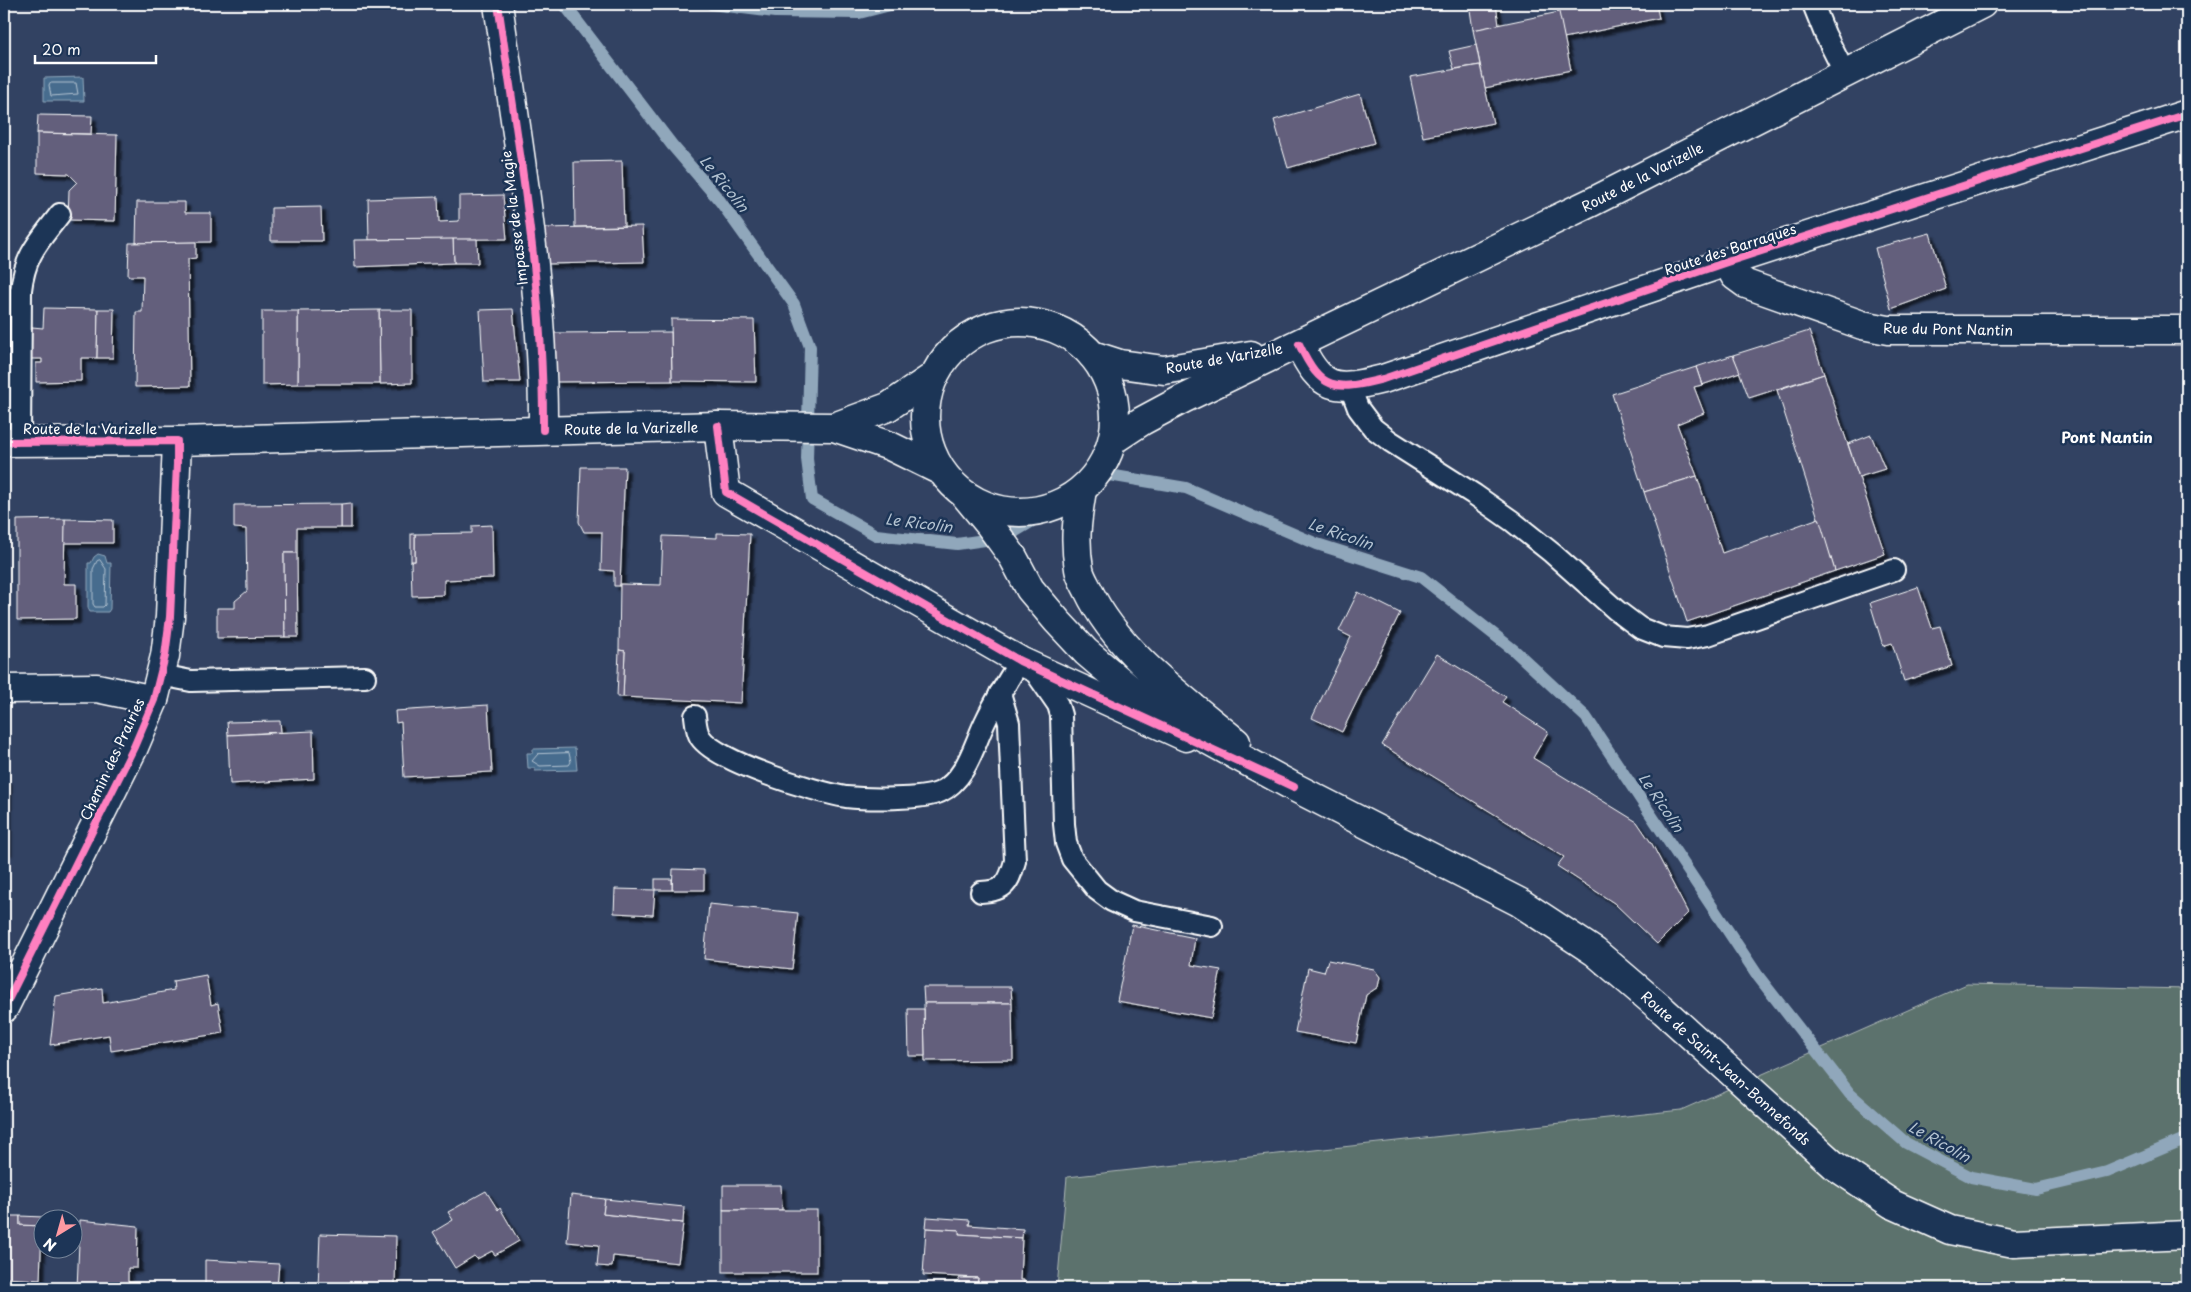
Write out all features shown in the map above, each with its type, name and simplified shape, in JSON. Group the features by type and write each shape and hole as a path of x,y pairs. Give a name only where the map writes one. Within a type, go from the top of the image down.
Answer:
{"main road":[{"name":"Impasse de la Magie","path":"498,4 534,266 543,402 543,430"},
{"name":"Route de la Varizelle","path":"1299,344 1592,202 1982,4"},
{"name":"Route des Barraques","path":"1299,344 1309,365 1326,382 1350,387 1383,379 1727,262 2187,114"},
{"name":"Rue du Pont Nantin","path":"1727,262 1734,276 1746,284 1862,325 1888,330 2187,330"},
{"name":"Route de Varizelle","path":"718,426 834,427 890,446 941,471 964,495 995,509 1027,512 1056,506 1082,490 1101,467 1113,440 1115,410 1108,381 1092,355 1070,336 1042,324 1012,322 980,330 953,349 934,376 925,408 928,441 941,471"},
{"name":"Route de Varizelle","path":"1092,355 1120,364 1164,370 1235,358 1299,344"},
{"name":"Route de Varizelle","path":"1113,440 1142,420 1299,344"},
{"name":"Route de Varizelle","path":"834,427 888,407 934,376"},
{"name":"Route de la Varizelle","path":"12,441 177,441 718,426"},
{"path":"718,426 726,492 1025,663 1294,787"},
{"name":"Chemin des Prairies","path":"4,1008 134,747 157,688 170,617 177,441"},
{"name":"Route de Saint-Jean-Bonnefonds","path":"1082,490 1075,528 1080,571 1096,608 1124,644 1170,686 1294,787"},
{"name":"Route de Saint-Jean-Bonnefonds","path":"964,495 989,524 1012,557 1030,589 1056,621 1086,652 1126,686 1186,728 1294,787 1519,902 1595,952 1664,1011 1835,1166 1892,1204 1950,1230 2014,1243 2187,1235"},
{"path":"4,689 157,688"}],"lane":[{"path":"1815,5 1824,34 1844,74"},
{"path":"12,441 23,271 41,238 60,214"},
{"path":"1350,387 1358,408 1373,428 1390,442 1482,500 1552,553 1616,610 1640,628 1663,637 1687,639 1708,635 1894,570"},
{"path":"695,716 696,727 701,738 716,752 778,779 846,797 918,798 940,792 956,780 967,763 1000,693 1025,663 1058,705 1061,715 1064,824 1066,842 1072,859 1097,890 1112,901 1134,911 1212,926"},
{"path":"157,688 191,681 365,677"},
{"path":"981,892 995,891 1005,884 1012,874 1015,861 1009,723 1000,693"}],"green space":[{"path":"1967,984 2187,989 2187,1288 1057,1288 1067,1177 1681,1110"}],"water":[{"path":"83,77 84,101 44,101 44,78"},
{"path":"98,554 105,556 107,563 111,563 110,609 108,612 90,612 88,608 88,563 91,563"},
{"path":"575,748 577,770 535,771 535,768 528,768 527,753 533,753 533,749"}],"building":[{"path":"1496,4 1499,25 1473,30 1470,10"},
{"path":"1556,4 1656,4 1659,18 1564,38"},
{"path":"1559,12 1571,70 1485,88 1473,30"},
{"path":"1476,45 1480,65 1454,69 1449,51"},
{"path":"1480,65 1493,123 1423,137 1410,77"},
{"path":"1360,94 1374,143 1288,168 1274,120"},
{"path":"38,115 92,116 91,134 37,133"},
{"path":"37,133 117,135 115,221 68,220 69,190 77,182 69,174 37,173"},
{"path":"622,161 624,226 575,227 574,162"},
{"path":"503,195 507,239 369,240 368,199 438,197 439,222 459,221 459,196"},
{"path":"137,202 185,202 185,213 211,213 211,242 136,243"},
{"path":"321,207 322,241 271,241 271,208"},
{"path":"642,226 644,262 547,264 543,228"},
{"path":"1930,233 1946,289 1891,309 1875,248"},
{"path":"453,239 477,239 478,263 454,263"},
{"path":"453,239 454,263 355,267 354,240"},
{"path":"196,242 196,258 188,259 190,386 135,387 136,312 142,312 143,276 128,276 129,243"},
{"path":"44,308 98,309 97,358 81,358 81,381 36,382 36,363 42,363 42,359 31,359 32,327 43,328"},
{"path":"98,309 114,309 113,358 97,358"},
{"path":"513,309 520,382 484,382 480,310"},
{"path":"379,310 412,310 412,383 380,384"},
{"path":"379,310 380,384 298,384 298,311"},
{"path":"262,311 298,311 298,384 262,385"},
{"path":"671,319 754,320 756,382 672,381"},
{"path":"1809,331 1824,374 1749,398 1733,355"},
{"path":"671,332 672,381 555,382 553,333"},
{"path":"1733,355 1740,372 1702,385 1696,367"},
{"path":"1696,367 1702,385 1694,387 1704,413 1677,424 1697,476 1644,492 1612,394"},
{"path":"1824,374 1885,554 1835,571 1777,390"},
{"path":"1871,435 1885,469 1859,477 1848,444"},
{"path":"581,467 625,467 620,586 614,586 614,571 601,570 602,532 584,532 579,522"},
{"path":"1697,476 1722,553 1819,518 1835,571 1687,622 1644,492"},
{"path":"351,503 351,528 341,528 341,504"},
{"path":"341,504 341,528 297,528 297,553 284,553 285,637 217,638 217,608 235,608 235,601 247,591 246,529 234,528 234,505"},
{"path":"65,519 113,520 113,543 64,543"},
{"path":"65,519 64,584 76,584 76,619 17,620 17,520"},
{"path":"492,525 493,578 444,580 444,595 412,596 411,561 415,561 415,534 472,533 472,526"},
{"path":"717,533 750,534 741,703 623,697 625,651 619,650 620,584 661,585 663,536 717,538"},
{"path":"411,534 415,534 415,561 411,561"},
{"path":"284,553 297,553 298,637 285,637"},
{"path":"1918,587 1932,628 1940,626 1952,666 1904,681 1892,643 1883,646 1870,603"},
{"path":"1358,592 1400,613 1342,732 1312,718 1351,637 1339,631"},
{"path":"619,650 625,651 623,697 617,697"},
{"path":"1437,654 1506,697 1502,702 1548,732 1533,758 1637,822 1652,844 1688,913 1657,944 1614,903 1557,866 1564,857 1382,745"},
{"path":"488,705 492,772 404,777 401,722 396,723 395,711"},
{"path":"280,721 281,732 228,735 227,722"},
{"path":"313,731 314,779 230,784 228,735"},
{"path":"4,779 7,779 7,851 4,851"},
{"path":"673,869 704,870 704,890 672,890"},
{"path":"655,879 672,879 672,890 655,890"},
{"path":"615,889 655,890 653,915 614,913"},
{"path":"709,904 798,913 792,969 704,959"},
{"path":"1132,925 1195,938 1191,965 1221,970 1211,1018 1117,1001"},
{"path":"1328,960 1374,969 1380,977 1378,987 1366,995 1356,1043 1295,1032 1308,968 1324,972"},
{"path":"206,975 211,1005 218,1003 223,1033 111,1051 109,1035 50,1045 56,996 102,988 103,1003 174,990 173,981"},
{"path":"923,987 1011,987 1012,1003 924,1003"},
{"path":"924,1003 1012,1003 1013,1060 925,1061"},
{"path":"908,1009 924,1009 925,1056 909,1056"},
{"path":"723,1185 781,1185 782,1210 723,1210"},
{"path":"486,1191 498,1210 500,1208 519,1241 495,1255 492,1251 477,1259 474,1256 455,1268 433,1232 453,1220 448,1212"},
{"path":"571,1195 605,1199 603,1214 683,1223 678,1263 613,1256 612,1267 597,1266 599,1245 567,1242"},
{"path":"605,1199 684,1207 683,1223 603,1214"},
{"path":"723,1210 817,1210 817,1272 723,1272"},
{"path":"4,1216 20,1216 20,1225 32,1226 32,1260 41,1260 40,1280 4,1278"},
{"path":"20,1216 32,1217 32,1226 20,1225"},
{"path":"927,1217 970,1220 969,1225 1023,1229 1022,1238 959,1234 959,1230 926,1228"},
{"path":"82,1220 138,1226 137,1268 128,1268 128,1285 102,1284 102,1288 77,1288 78,1260 82,1260"},
{"path":"926,1228 959,1230 959,1234 1022,1238 1020,1280 1024,1280 1024,1288 977,1288 978,1278 923,1275"},
{"path":"320,1234 396,1236 395,1288 318,1288"},
{"path":"205,1260 279,1264 277,1288 205,1288"},
{"path":"959,1278 978,1278 977,1285 959,1285"}],"waterway":[{"name":"Le Ricolin","path":"564,4 672,145 720,201 794,304 810,347 807,459 812,499 876,535 957,544 1006,537 1109,475 1186,488 1317,544 1421,577 1515,651 1586,717 1758,976 1850,1094 1906,1143 1971,1177 2036,1189 2107,1172 2187,1138"},
{"path":"711,4 775,12 859,13 894,4"}],"cycle path":[{"path":"498,4 534,269 542,376 543,430"},
{"path":"1299,344 1315,371 1331,384 1341,386 1353,385 1383,379 1727,262 2187,114"},
{"path":"718,426 726,492 1020,661 1294,787"},
{"path":"4,442 177,441 170,617 165,656 154,700 134,747 4,1008"}],"district":[{"name":"Pont Nantin","path":"2107,436"}]}
